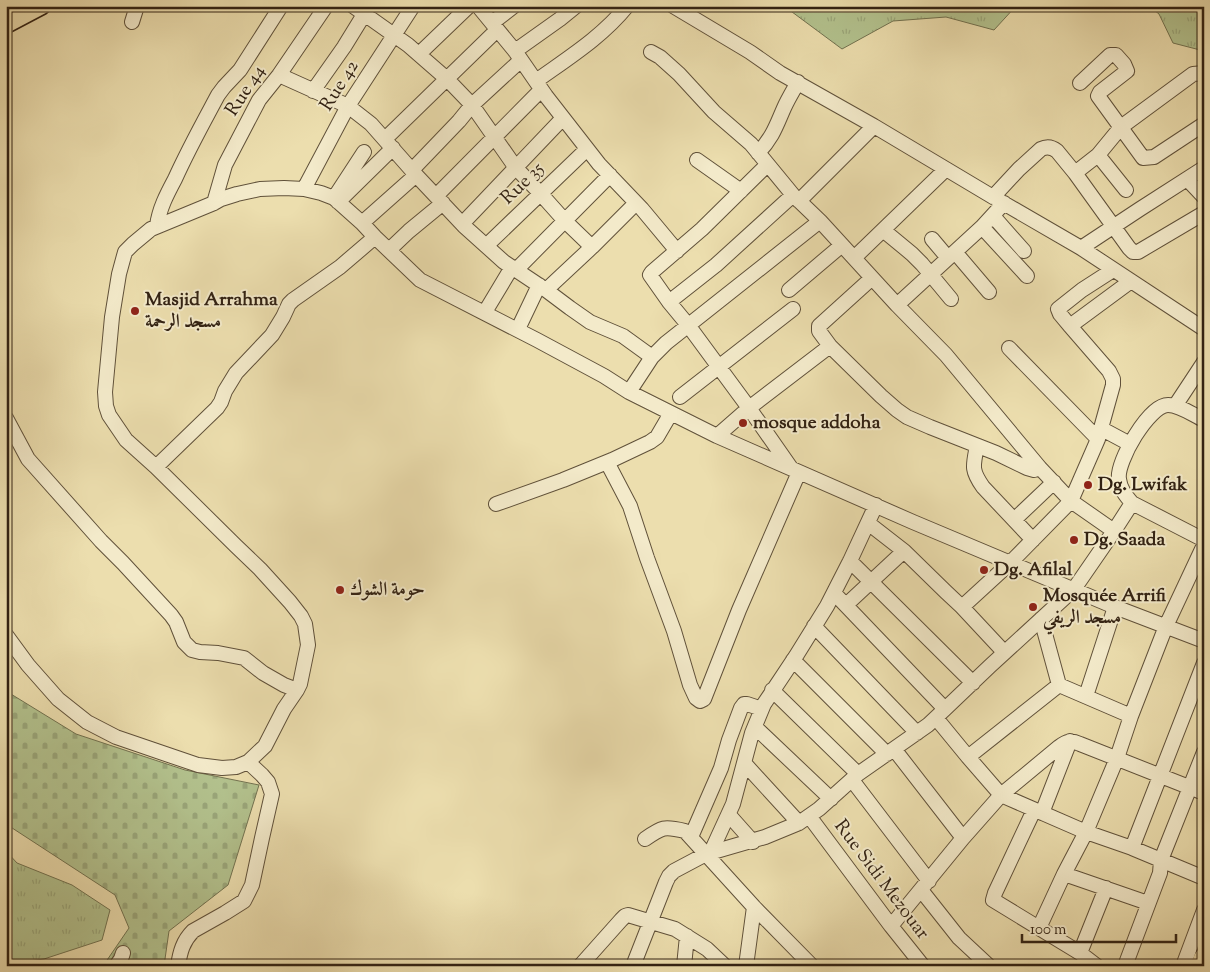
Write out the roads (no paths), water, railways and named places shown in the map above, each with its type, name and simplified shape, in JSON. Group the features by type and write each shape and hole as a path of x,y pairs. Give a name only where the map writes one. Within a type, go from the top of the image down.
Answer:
{"highway":[{"path":"1201,966 1204,958"}],"main road":[{"path":"6,25 42,6"}],"street":[{"path":"132,22 137,6"},
{"path":"157,226 162,206 184,159 218,96 224,86 240,70 281,6"},
{"name":"Rue 44","path":"214,204 225,165 259,100 326,6"},
{"name":"Rue 42","path":"304,189 348,106 413,6"},
{"path":"419,54 468,6"},
{"path":"478,6 518,56 587,149 650,218 677,251"},
{"path":"336,200 514,6"},
{"path":"362,224 414,172 472,105 518,56 576,6"},
{"path":"389,250 439,200 539,85 604,31 627,6"},
{"path":"673,6 946,169 998,197 1081,248 1204,329"},
{"path":"313,91 344,47 362,9 447,78 472,105 516,168 564,221 592,247"},
{"path":"651,52 660,57 679,74 714,112 751,144 796,198 946,355 1040,468 1071,501 1114,531"},
{"path":"1080,83 1110,55 1116,54 1127,71 1100,92 1098,96 1144,159 1154,157 1204,124"},
{"path":"1075,173 1098,155 1121,127 1193,74 1204,74"},
{"path":"278,75 348,106 371,124 462,224 504,262 590,322 623,336 652,357"},
{"path":"758,153 773,134 798,82"},
{"path":"462,224 563,118"},
{"path":"669,302 796,198 874,126"},
{"path":"897,305 993,216 998,197 1009,179 1041,148 1053,148 1057,151 1133,252 1138,252 1204,213"},
{"name":"Rue 35","path":"486,246 587,149"},
{"path":"336,200 364,152"},
{"path":"1098,155 1126,190"},
{"path":"697,160 741,191"},
{"path":"768,165 702,229 650,275 795,470"},
{"path":"1081,248 1204,168"},
{"path":"854,258 946,169"},
{"path":"485,312 514,268 610,175"},
{"path":"1187,179 1204,197"},
{"path":"6,636 58,699 87,722 116,737 198,765 222,768 236,767 248,762 265,746 284,709 298,690 302,676 308,645 301,616 260,569 126,440 109,415 105,392 112,317 119,274 125,252 151,229 214,204 221,199 260,189 284,188 304,189 321,193 336,200 420,280 518,329 604,376 629,392 717,436 1010,563 1074,588 1115,607 1204,641"},
{"path":"518,329 543,288 592,247 636,203"},
{"path":"993,216 1024,251"},
{"path":"629,392 652,357 666,343 820,222"},
{"path":"982,227 1027,276"},
{"path":"883,230 912,254 951,299"},
{"path":"156,467 217,408 236,373 272,335 289,304 340,267 375,237"},
{"path":"932,239 952,255 989,292"},
{"path":"789,290 842,245"},
{"path":"962,606 1010,563 1071,501 1100,434 1114,385 1113,379 1101,361 1058,312 1058,309 1082,290 1113,270"},
{"path":"872,278 819,326 819,331 830,346 897,410 907,417 930,428 996,453 1027,468 1034,470 1040,468"},
{"path":"1070,326 1131,281"},
{"path":"680,397 794,310"},
{"path":"717,436 748,408 830,346"},
{"path":"1009,348 1100,434 1130,444"},
{"path":"1175,406 1204,362"},
{"path":"1204,420 1175,406 1166,405 1154,411 1141,426 1130,444 1118,474 1125,495 1132,503 1204,540"},
{"path":"496,504 563,480 650,442 657,437 671,413"},
{"path":"6,418 28,460 100,541 171,615 184,642 192,650 244,658 263,673 284,685 298,690"},
{"path":"977,446 974,467 976,477 1033,540"},
{"path":"607,462 630,506 674,631 690,685 696,699 700,702 704,699 795,470"},
{"path":"1014,520 1054,482"},
{"path":"633,966 666,882 671,874 709,853 753,842 804,820 855,777 941,714 1004,652 1074,588 1132,503"},
{"path":"709,853 729,815 762,709 772,690 827,606 876,506"},
{"path":"868,523 904,551 962,606 1004,652"},
{"path":"1039,928 1086,832 1166,626 1204,545"},
{"path":"846,605 904,551"},
{"path":"850,560 973,683"},
{"path":"834,593 941,714 968,757 1002,795 1086,832 1132,848 1204,878"},
{"path":"1086,696 1115,607"},
{"path":"1041,619 1060,685"},
{"path":"814,626 916,733"},
{"path":"793,660 890,752 963,838"},
{"path":"1132,848 1204,663"},
{"path":"1060,685 1131,716"},
{"path":"968,757 1060,685"},
{"path":"772,690 855,777 959,938 990,966"},
{"path":"688,834 718,776 741,708 744,704 747,704 762,709"},
{"path":"755,727 831,799"},
{"path":"1070,741 1038,811 993,898 995,902 1080,953 1097,966"},
{"path":"891,926 963,838 1002,795 1059,747 1070,741 1204,793"},
{"path":"1125,966 1160,873 1162,860 1204,752"},
{"path":"178,966 182,947 189,934 244,901 252,885 272,794 268,782 248,762"},
{"name":"Rue Sidi Mezouar","path":"744,764 804,820 924,966"},
{"path":"729,815 753,842"},
{"path":"645,839 665,828 673,828 688,834 709,853 754,907 812,966"},
{"path":"1064,874 1148,903"},
{"path":"1080,953 1106,888"},
{"path":"749,963 754,907"},
{"path":"1183,966 1204,910"},
{"path":"580,966 627,915 676,929 707,949 725,966"},
{"path":"684,966 687,936"},
{"path":"116,966 123,953"}],"place":[{"name":"Masjid Arrahma مسجد الرحمة","path":"135,311"},
{"name":"mosque addoha","path":"743,423"},
{"name":"Dg. Lwifak","path":"1088,485"},
{"name":"Dg. Saada","path":"1074,540"},
{"name":"Dg. Afilal","path":"984,570"},
{"name":"حومة الشوك","path":"340,590"},
{"name":"Mosquée Arrifi مسجد الريفي","path":"1033,607"}]}
